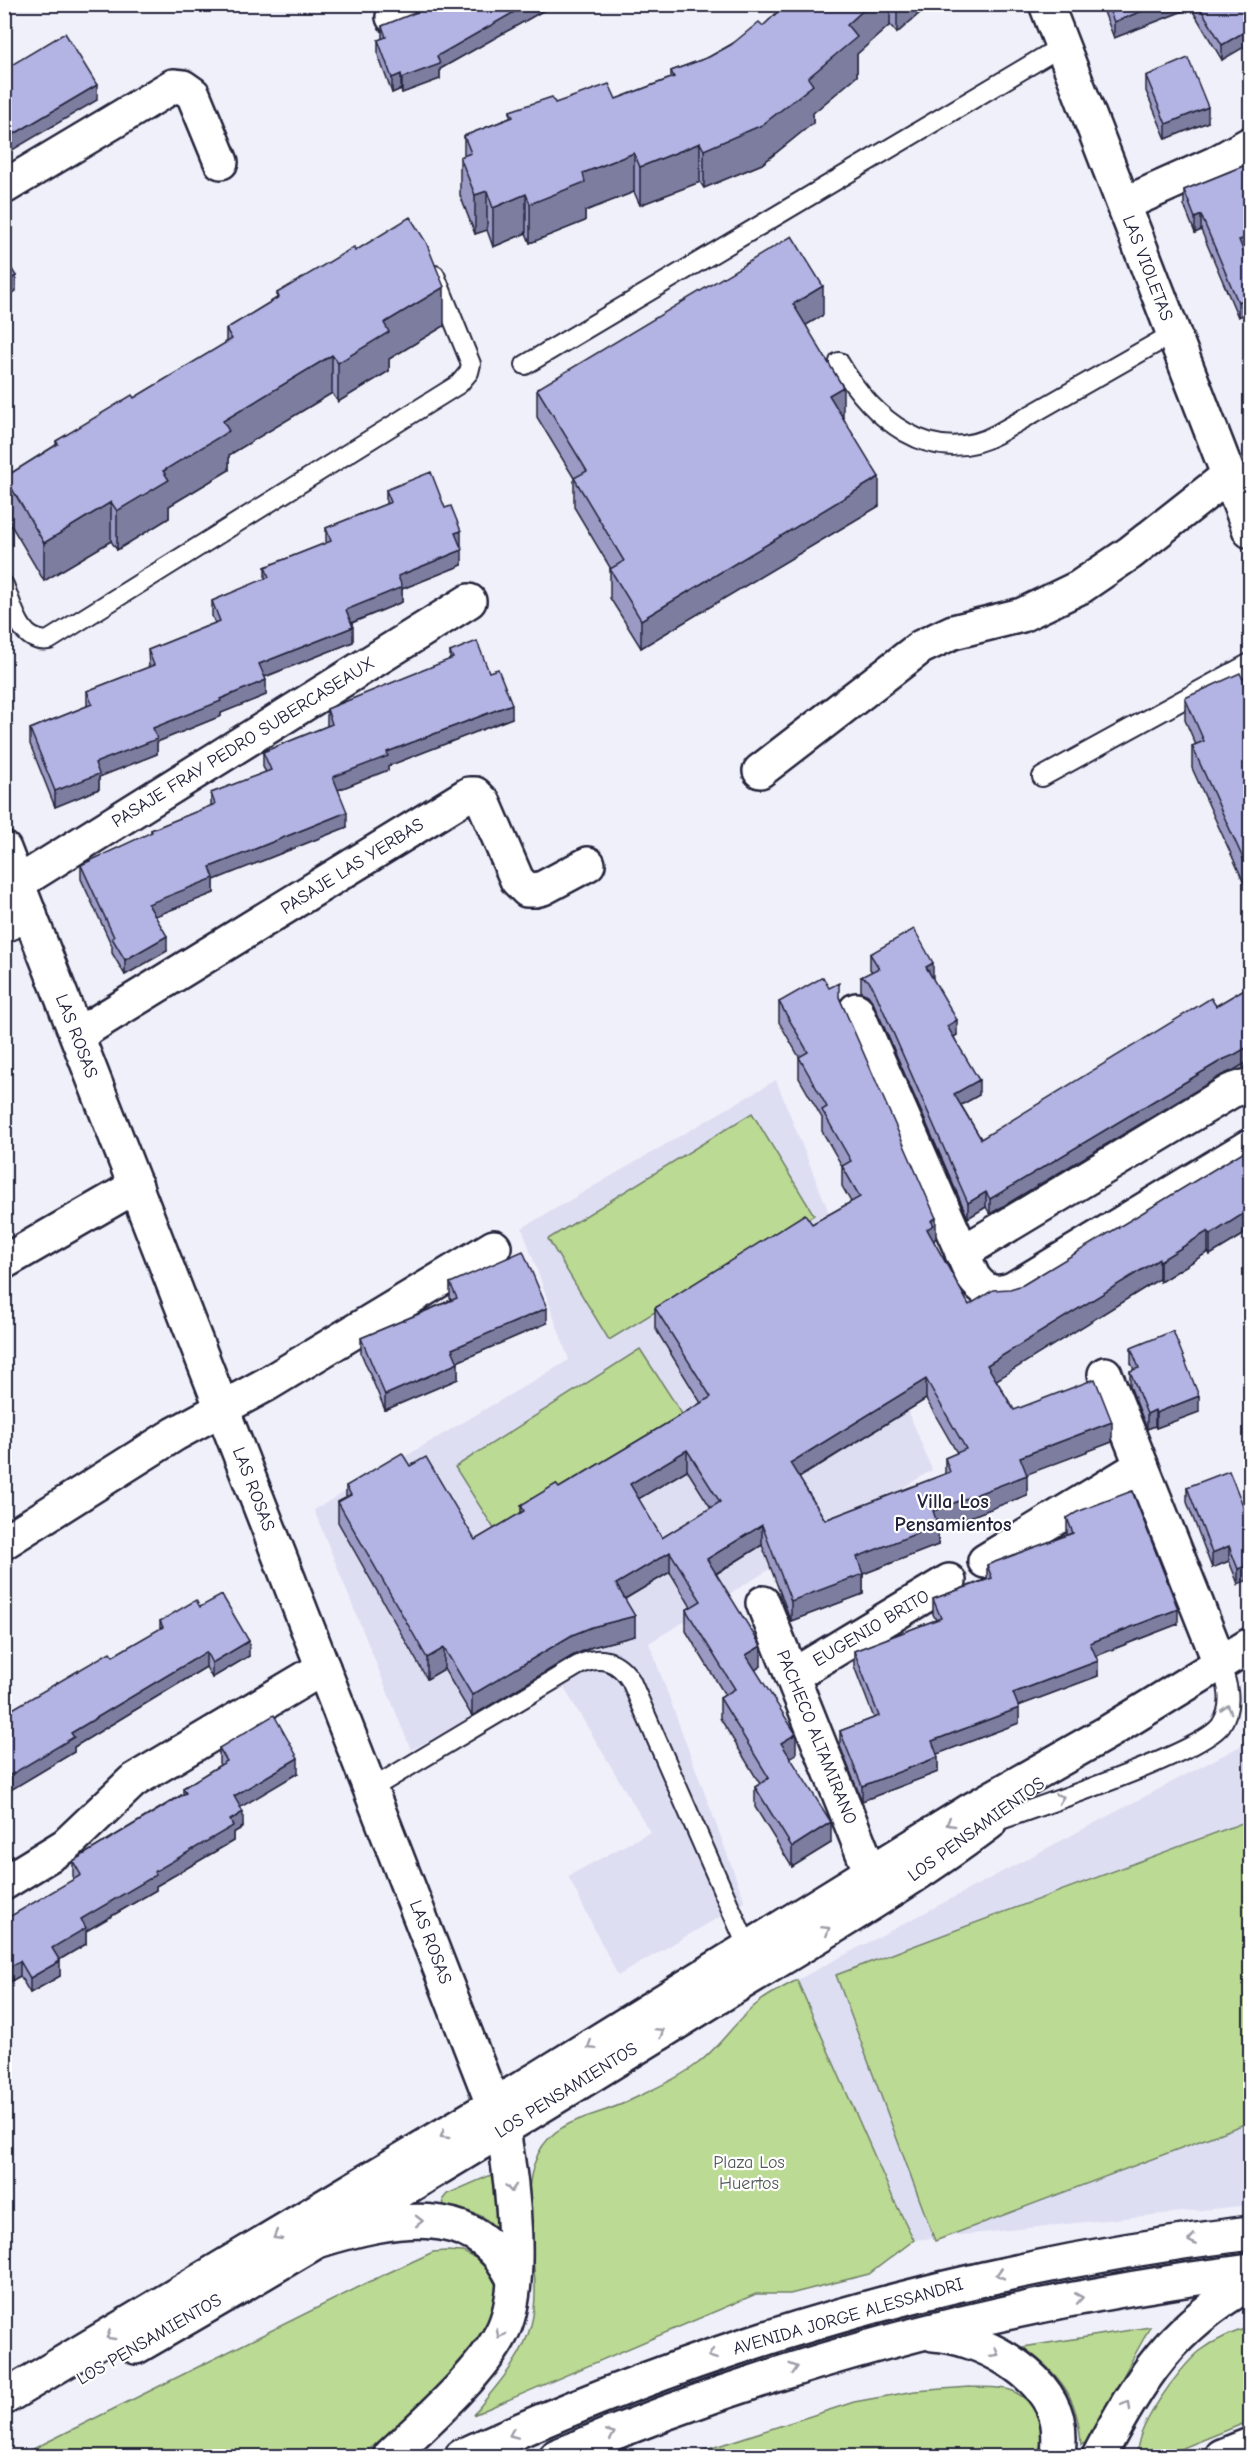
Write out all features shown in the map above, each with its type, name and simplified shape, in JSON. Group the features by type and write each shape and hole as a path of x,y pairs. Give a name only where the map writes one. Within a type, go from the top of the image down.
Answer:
{"main road":[{"name":"LAS VIOLETAS","path":"1046,4 1251,531"},
{"path":"4,187 173,86 183,87 193,94 221,162"},
{"path":"1124,204 1216,163 1251,144"},
{"path":"760,771 921,647 953,632 1022,615 1080,587 1130,553 1229,475"},
{"name":"PASAJE FRAY PEDRO SUBERCASEAUX","path":"18,883 469,601"},
{"name":"PASAJE LAS YERBAS","path":"77,1035 469,794 475,794 484,802 517,879 527,890 535,891 543,888 588,864"},
{"name":"LAS ROSAS","path":"4,849 18,883 17,919 77,1035 499,2118 510,2168 514,2220 510,2313 501,2335 470,2375 390,2457"},
{"path":"856,1010 973,1277 980,1287 990,1292 1002,1293 1251,1146"},
{"path":"962,1253 1231,1091 1251,1085"},
{"path":"4,1262 136,1186"},
{"path":"4,1542 175,1434 277,1378 494,1247"},
{"path":"1105,1374 1221,1664"},
{"path":"985,1561 1142,1466"},
{"name":"EUGENIO BRITO","path":"792,1676 949,1581"},
{"name":"PACHECO ALTAMIRANO","path":"763,1603 870,1871"},
{"name":"LOS PENSAMIENTOS","path":"753,1960 870,1871 1032,1773 1110,1731 1251,1645"},
{"path":"4,1883 66,1845 133,1781 323,1668"},
{"name":"LOS PENSAMIENTOS","path":"4,2398 499,2118 753,1960 885,1893 986,1825 1110,1731"},
{"name":"LOS PENSAMIENTOS","path":"4,2421 320,2240 499,2118"},
{"path":"320,2240 354,2230 409,2221 431,2221 471,2232 484,2240 505,2261 513,2278"},
{"name":"AVENIDA JORGE ALESSANDRI","path":"462,2457 565,2411 654,2376 801,2326 882,2303 1058,2263 1199,2239 1251,2233"},
{"name":"AVENIDA JORGE ALESSANDRI","path":"557,2457 709,2397 820,2360 919,2333 1044,2304 1181,2280 1251,2271"},
{"path":"1099,2457 1139,2384 1159,2357 1183,2331 1206,2312 1251,2283"},
{"path":"919,2333 943,2334 988,2348 1024,2372 1049,2401 1057,2419 1060,2438 1058,2457"},
{"path":"1222,2457 1251,2445"}],"lane":[{"path":"525,365 1062,45"},
{"path":"4,585 27,635 35,640 50,640 459,384 470,372 471,364 430,261"},
{"path":"839,362 853,386 893,425 930,443 949,447 968,446 990,438 1174,333"},
{"path":"1042,777 1251,663"},
{"path":"371,1789 577,1665 598,1658 608,1660 618,1665 631,1681 753,1960"},
{"path":"986,1825 1124,1774 1206,1739 1221,1725 1230,1702 1227,1679 1221,1664"}],"shaded area":[{"path":"776,1080 932,1470 649,1643 745,1902 618,1976 568,1876 650,1832 554,1671 473,1718 411,1750 314,1510 569,1360 522,1228"},
{"path":"1250,1741 1250,2205 914,2240 893,2198 797,1980"}],"green space":[{"path":"752,1113 814,1215 609,1340 548,1239"},
{"path":"640,1349 684,1417 498,1535 455,1467"},
{"path":"1250,1820 1250,2122 935,2241 836,1975"},
{"name":"Plaza Los Huertos","path":"797,1980 893,2198 914,2240 869,2274 790,2294 756,2294 473,2415 514,2361 527,2338 531,2325 535,2304 535,2282 528,2196 531,2175 538,2154 546,2141 567,2125 620,2105 690,2069 713,2050 758,2003"},
{"path":"493,2174 506,2242 494,2226 482,2217 468,2212 449,2211 444,2206 443,2199 447,2194"},
{"path":"433,2252 463,2252 480,2260 489,2269 496,2282 498,2297 486,2336 420,2408 361,2456 19,2456 377,2278"},
{"path":"1150,2327 1087,2442 1081,2445 1076,2413 1065,2388 1048,2367 1023,2347"},
{"path":"1250,2327 1250,2421 1163,2456 1138,2456 1142,2431 1150,2416 1159,2400 1191,2359 1224,2337"},
{"path":"970,2387 1008,2389 1022,2396 1029,2403 1041,2428 1037,2456 687,2456 854,2402 915,2391"}],"building":[{"path":"437,4 528,4 437,56 440,64 402,78 401,74 392,78 378,40 386,37 382,26"},
{"path":"786,4 870,4 847,25 857,37 808,78 813,85 762,125 704,150 700,143 640,167 634,153 583,173 585,182 530,204 526,194 493,208 487,191 475,195 460,157 471,153 464,136 513,117 510,111 552,97 555,103 609,84 616,99 674,77 671,71 709,57 731,45 759,22 763,26"},
{"path":"1107,4 1160,4 1114,22"},
{"path":"1198,4 1251,4 1251,28 1222,45"},
{"path":"65,33 97,85 4,140 4,73 9,70 8,67"},
{"path":"1188,58 1208,107 1166,124 1146,76"},
{"path":"1251,157 1251,236 1239,240 1251,270 1251,297 1238,302 1201,215 1195,218 1184,190 1246,165 1245,160"},
{"path":"410,217 426,242 444,287 384,323 389,332 338,363 332,355 223,421 229,431 163,471 169,480 117,511 111,502 44,543 5,477 58,444 56,441 132,395 134,398 232,339 226,329 279,297 277,293 354,247 355,251"},
{"path":"792,236 823,286 793,304 843,387 829,395 879,477 641,620 610,569 624,561 574,478 587,471 537,389"},
{"path":"4,256 16,276 4,283"},
{"path":"431,472 445,508 451,506 461,531 455,533 462,550 398,576 402,587 346,610 353,627 259,664 266,680 153,728 157,739 95,763 99,774 55,791 30,729 92,704 87,691 154,665 148,650 220,621 212,601 269,577 265,567 331,541 326,528 391,502 386,490"},
{"path":"477,641 489,672 498,669 512,704 387,752 388,756 333,777 347,812 210,867 214,878 148,904 167,936 125,960 112,938 114,937 81,865 152,832 151,830 215,804 211,793 271,770 263,752 332,724 327,709 453,658 450,652"},
{"path":"1240,673 1251,697 1251,876 1192,746 1204,741 1185,698"},
{"path":"914,929 933,963 926,967 957,1020 947,1026 979,1080 954,1094 981,1139 1211,998 1216,1006 1251,985 1251,1045 1222,1060 990,1199 986,1192 968,1203 873,987 868,980 861,977 879,968 870,954"},
{"path":"823,977 829,988 839,983 839,997 936,1218 931,1221 934,1225 927,1229 969,1305 993,1290 1010,1289 1023,1285 1251,1147 1251,1208 1210,1235 1208,1231 1160,1261 1159,1259 987,1365 1014,1410 1095,1379 1112,1422 1020,1457 1027,1475 933,1511 938,1525 857,1557 863,1574 791,1601 762,1525 707,1559 761,1646 746,1655 796,1734 781,1743 831,1822 792,1847 755,1787 769,1778 720,1698 735,1689 686,1610 701,1601 670,1552 616,1584 635,1616 592,1627 572,1635 472,1695 444,1648 427,1658 338,1502 351,1495 346,1486 402,1453 410,1466 426,1457 475,1540 524,1511 521,1505 556,1484 559,1488 711,1397 655,1308 805,1214 812,1224 860,1197 842,1166 851,1161 822,1110 827,1107 799,1057 808,1052 779,1002","holes":["926,1379 966,1449 945,1458 950,1472 825,1520 790,1463","687,1450 720,1502 662,1538 630,1484"]},
{"path":"523,1251 547,1308 452,1349 458,1363 385,1395 361,1338 457,1298 450,1283"},
{"path":"1173,1331 1199,1396 1156,1413 1155,1410 1147,1414 1130,1371 1139,1368 1131,1348"},
{"path":"1229,1471 1251,1525 1251,1564 1238,1569 1229,1546 1212,1553 1187,1487"},
{"path":"1132,1491 1178,1609 1090,1643 1098,1661 1013,1693 1019,1708 932,1741 938,1757 862,1786 840,1731 879,1716 854,1651 941,1618 933,1599 992,1578 987,1565 1073,1533 1067,1518"},
{"path":"222,1595 249,1641 212,1663 206,1652 71,1733 74,1737 4,1779 4,1714 110,1652 113,1656 163,1627 160,1621 196,1600 200,1607"},
{"path":"274,1715 298,1758 234,1796 243,1812 230,1820 233,1826 154,1872 156,1875 81,1919 86,1928 52,1948 60,1961 30,1978 20,1961 4,1970 4,1920 81,1875 73,1861 186,1793 183,1788 227,1761 219,1748"}],"district":[{"name":"Villa Los Pensamientos","path":"953,1512"}]}
